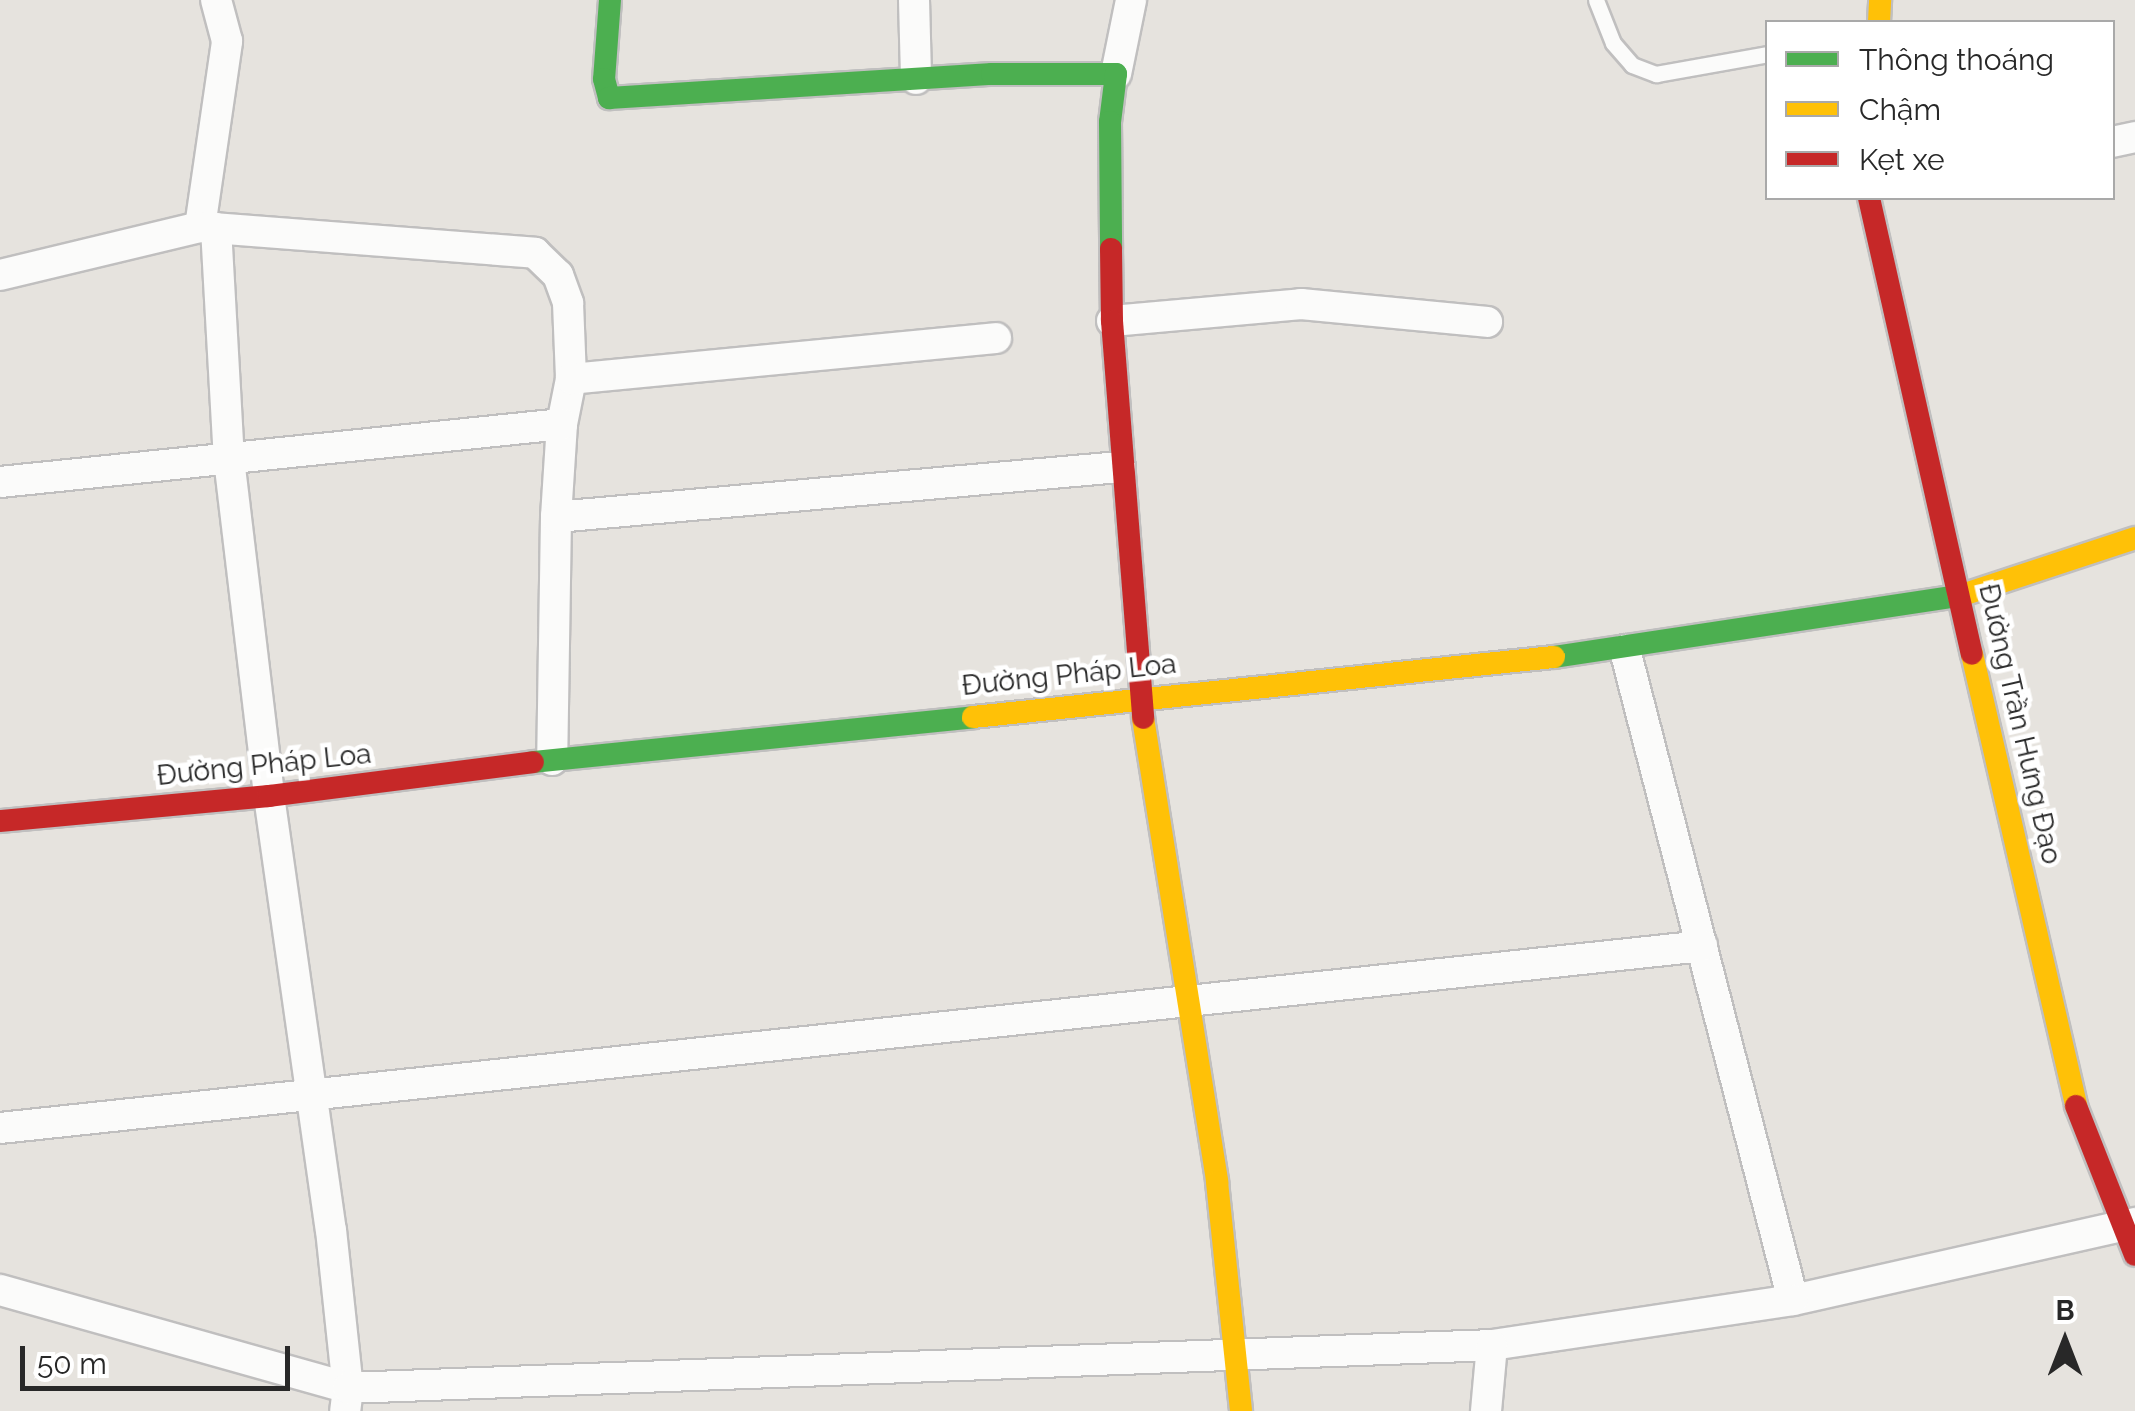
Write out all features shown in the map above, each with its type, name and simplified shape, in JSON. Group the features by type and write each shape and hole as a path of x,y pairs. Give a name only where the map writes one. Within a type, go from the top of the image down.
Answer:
{"street":[{"path":"216,0 227,42 208,227 229,458 346,1400"},
{"path":"610,0 604,78 609,98 1061,71 1116,74"},
{"path":"914,0 916,78"},
{"path":"1132,0 1110,122 1112,321 1120,468 1140,698 1217,1182 1241,1411"},
{"name":"Đường Trần Hưng Đạo","path":"1869,200 2073,1100 2128,1225 2135,1256"},
{"path":"0,275 208,227 535,253 558,275 568,303 571,380 562,424 556,517 552,760"},
{"path":"1112,321 1301,304 1487,322"},
{"path":"571,380 996,338"},
{"path":"0,482 562,424"},
{"path":"556,517 1120,468"},
{"name":"Đường Pháp Loa","path":"0,821 269,796 552,760 1625,650 1960,596 2135,538"},
{"path":"1625,650 1793,1300"},
{"path":"0,1128 1702,946"},
{"path":"0,1290 346,1400 1237,1354 1492,1345 1793,1300 2128,1225"},
{"path":"1486,1411 1492,1345"}],"lane":[{"path":"1596,0 1612,43 1632,65 1656,74 1765,55"}],"traffic: fast":[{"path":"610,0 604,79 609,98 992,74 1116,74 1110,122 1111,249"},
{"path":"1554,657 1959,596"},
{"path":"533,762 973,717"}],"traffic: slow":[{"path":"1879,20 1880,0"},
{"path":"1959,596 2135,538"},
{"path":"1972,654 2076,1106"},
{"path":"973,717 1554,657"},
{"path":"1143,718 1217,1182 1241,1411"}],"traffic: jam":[{"path":"1869,200 1972,654"},
{"path":"1111,249 1112,321 1143,718"},
{"path":"0,821 269,796 533,762"},
{"path":"2076,1106 2135,1255"}]}
